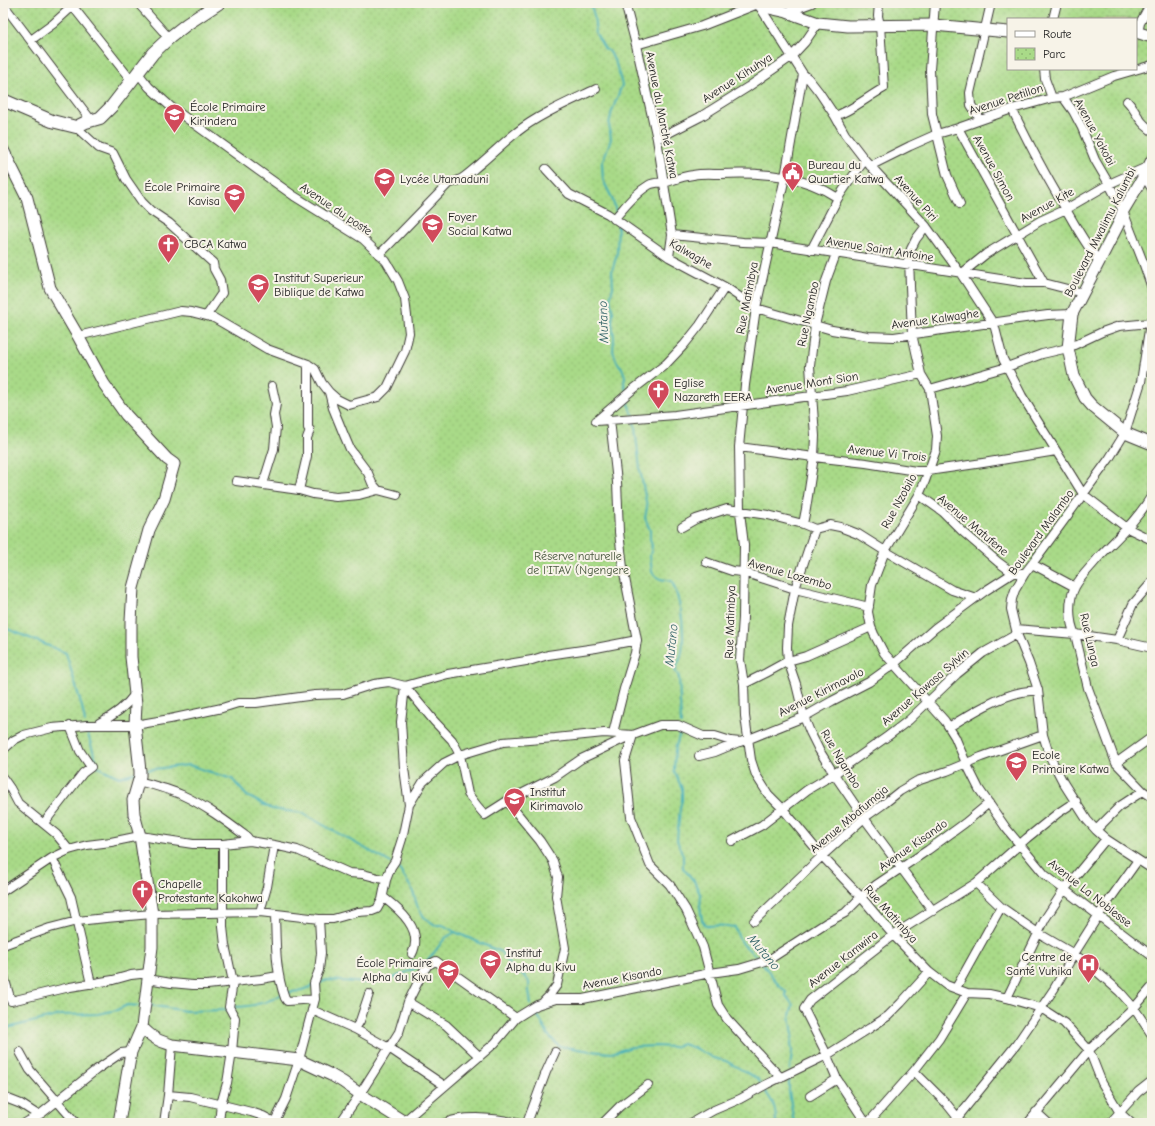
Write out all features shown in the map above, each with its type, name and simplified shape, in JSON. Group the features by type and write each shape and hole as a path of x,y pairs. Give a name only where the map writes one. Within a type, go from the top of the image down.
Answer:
{"main road":[{"path":"3,100 52,121 76,127 91,120 100,118 112,106 153,53 169,38 215,4"}],"street":[{"path":"138,3 169,38"},
{"name":"Avenue du Marché Katwa","path":"625,3 657,139 672,235 669,257"},
{"path":"787,12 812,3"},
{"path":"835,116 846,112 865,98 884,88 880,25 878,16 879,3"},
{"path":"935,3 930,70 932,114 947,175 960,204"},
{"path":"980,119 971,105 970,93 991,3"},
{"path":"1053,18 1057,3"},
{"path":"1152,3 1140,23 1137,33 1152,37"},
{"path":"3,4 91,120"},
{"path":"31,40 53,24 73,4"},
{"name":"Avenue du poste","path":"73,4 135,77 149,87 171,107 265,176 363,240 386,261 398,281 405,299 409,333 405,351 387,388 378,397 349,404 337,400 329,392 308,364"},
{"path":"757,4 803,74"},
{"path":"636,45 702,26 757,4 787,12 818,23 848,26 934,25 1007,32"},
{"name":"Avenue Kihuhya","path":"657,139 700,117 748,87 791,57 805,42 818,23"},
{"name":"Avenue Petillon","path":"1137,69 1152,65"},
{"path":"1044,70 1044,79 1052,98"},
{"name":"Avenue Petillon","path":"811,250 838,198 855,173 868,163 937,134 958,128 980,119 1052,98 1063,97 1114,76 1135,70"},
{"name":"Avenue Piri","path":"803,74 819,92 845,134 868,163 926,226 961,274 993,323 1002,359 1022,396 1083,494"},
{"name":"Rue Matimbya","path":"803,74 785,177 756,308 744,385 739,447 740,512 744,545 743,618 740,660 744,684 745,716 751,760 756,775 768,794 783,809 822,856 861,897 893,935 929,972 946,984 967,993 989,994 1041,1008 1064,1023 1089,1050 1102,1083 1120,1113 1131,1123"},
{"path":"380,255 449,183 456,182 462,178 530,122 596,89"},
{"name":"Avenue Yakobi","path":"1063,97 1073,111 1082,128 1095,160 1123,211 1152,288"},
{"path":"1127,101 1134,108 1143,124 1152,131"},
{"path":"1012,109 1047,178 1087,246 1099,261"},
{"path":"76,127 99,148 113,153 126,179 142,202 151,212 169,223 212,263 220,280 222,292 207,315"},
{"name":"Avenue Simon","path":"958,128 1044,283"},
{"path":"3,150 27,198 50,288 104,384 126,415 167,459 174,464 164,499 149,530 133,588 131,657 135,694 135,725 139,763 139,778 133,800 134,814 140,836 152,914 152,947 142,1027 131,1052 119,1123"},
{"path":"1148,168 1152,188"},
{"name":"Avenue Kite","path":"961,274 986,254 1040,221 1066,209 1109,184 1148,168"},
{"name":"Boulevard Mwalimu Kalumbi","path":"1148,168 1123,211 1118,225 1072,314 1068,348 1074,376 1085,398 1092,406 1125,433 1152,444"},
{"name":"Kalwaghe","path":"546,169 569,194 608,214 669,257 725,287 756,308"},
{"path":"614,219 632,198 650,184 694,174 739,173 785,177 814,185 826,190 838,198"},
{"name":"Rue Nzobilo","path":"926,226 916,239 909,257 912,334 921,374 930,389 937,436 936,450 925,481 918,495 885,551 872,585 868,612 874,634 884,653 945,721 955,737 966,763"},
{"name":"Avenue Saint Antoine","path":"672,235 743,242 770,243 961,274 1026,283 1044,283 1083,293"},
{"name":"Rue Ngambo","path":"803,524 814,457 815,436 810,366 815,325 826,281 836,254"},
{"name":"Avenue Mont Sion","path":"725,287 684,346 666,364 596,421 675,414 847,391 921,374"},
{"name":"Avenue Kalwaghe","path":"756,308 832,330 868,336 894,337 1048,315 1072,314"},
{"path":"78,336 181,311 207,315 268,349 308,364 308,428 310,430 307,438 307,456 299,490"},
{"path":"930,389 1007,367 1042,354 1068,348 1102,332 1119,326 1151,321"},
{"name":"Boulevard Malambo","path":"1151,321 1140,382 1125,433 1109,459 1025,573 1015,590 1011,610 1016,632 1029,662 1038,690 1043,735 1050,757 1064,784 1087,820 1096,830 1106,839 1152,868"},
{"path":"263,484 274,449 276,427 274,415 276,404 272,386"},
{"path":"329,392 333,408 350,449 368,473 372,483 378,490"},
{"path":"610,420 617,482 622,568 637,640 635,653 613,733"},
{"name":"Avenue Vi Trois","path":"739,447 866,463 916,471 928,471 1020,458 1056,451"},
{"path":"236,481 263,484 299,490 312,494 336,497 360,495 378,490 397,495"},
{"path":"1083,494 1127,528 1152,540"},
{"name":"Avenue Matufene","path":"918,495 943,512 962,531 1013,573"},
{"name":"Rue Lunga","path":"1152,495 1127,528 1090,568 1075,587 1070,619 1088,688 1116,763 1152,797"},
{"path":"682,527 702,517 727,509 768,515 803,524 815,529 830,525 840,527 858,534 952,590 976,598"},
{"name":"Rue Ngambo","path":"815,529 795,588 788,626 788,661 796,684 804,717 819,750 834,774 864,818 933,910"},
{"name":"Avenue Lozembo","path":"706,562 732,571 743,572 795,588 869,607"},
{"path":"1032,564 1075,587"},
{"path":"1013,573 1025,573"},
{"name":"Avenue Kirimavolo","path":"699,756 715,752 804,717 832,700 869,682 894,664 935,628 1013,573"},
{"path":"1117,640 1132,604 1152,582"},
{"path":"744,684 788,661 806,656 871,626"},
{"path":"1016,632 1075,634 1117,640 1152,648"},
{"name":"Avenue Kawasa Sylvin","path":"732,841 762,825 807,790 834,774 883,740 909,720 957,674 983,653 1016,632"},
{"path":"3,750 14,740 24,735 52,728 87,724 135,725 170,720 238,704 256,703 315,694 343,694 374,684 389,682 405,686 448,674 637,640"},
{"path":"405,686 452,740 460,755 468,794 485,815 507,801 555,776 581,759 633,734 660,725 678,725 703,736 715,736 740,742"},
{"path":"3,945 50,928 77,921 152,914 223,912 260,912 319,919 333,919 358,912 377,909 383,897 386,880 404,834 409,805 404,768 401,722 405,686"},
{"path":"948,727 973,712 999,700 1021,692 1038,690"},
{"path":"96,724 112,716 127,704 135,694"},
{"path":"44,823 83,773 91,767 80,751 72,726"},
{"path":"409,805 423,782 444,763 460,755 503,742 613,733 633,734"},
{"path":"633,734 625,761 631,817 650,865 670,885 686,910 703,947 718,1004 727,1019 781,1078"},
{"name":"Avenue Mbafumoja","path":"754,921 864,818 886,804 900,791 917,782 1043,735"},
{"path":"1116,763 1152,737"},
{"name":"Avenue La Noblesse","path":"966,763 979,789 1006,828 1045,875 1152,956"},
{"path":"3,778 18,803 56,834 69,850"},
{"path":"139,778 182,795 200,804 247,837 250,841"},
{"path":"1096,830 1120,806 1143,790"},
{"path":"142,1027 150,1036 172,1045 299,1060 343,1082 404,1122 495,1043 516,1018 540,1004 549,996 557,985 565,948 556,896 558,878 553,861 540,841 507,801"},
{"name":"Avenue Kamwira","path":"826,1055 804,1009 810,1000 893,935 976,883 1027,838 1058,813 1076,801"},
{"name":"Avenue Kisando","path":"540,1004 556,999 583,999 710,973 739,969 770,959 844,913 876,885 966,823 989,803"},
{"path":"3,892 52,858 69,850 88,845 140,836 193,844 223,844 250,841 274,845 297,850 349,873 363,874 386,880"},
{"path":"1007,998 1045,919 1064,890 1106,839"},
{"path":"219,1123 232,1052 234,1018 229,1007 233,982 225,945 223,927 223,844"},
{"path":"260,912 267,887 274,845"},
{"path":"52,858 71,897 91,984"},
{"path":"914,1071 946,1103 957,1121 1016,1045 1054,989 1098,916 1138,860"},
{"path":"976,883 1001,907 1038,933 1074,954 1098,972 1120,992 1134,1008 1152,1035"},
{"path":"383,897 399,909 409,921 416,939 416,947 412,954"},
{"path":"956,988 1001,907"},
{"path":"275,914 278,976 287,1001 315,991"},
{"path":"168,1095 190,1097 206,1102 222,1104 251,1112 275,1123 286,1099 299,1060 312,1010 321,953 319,919"},
{"path":"340,1123 399,1032 408,1002 428,965 436,961 516,1018"},
{"path":"691,1123 714,1110 740,1099 826,1055 870,1028 888,1016 929,972"},
{"path":"3,973 11,1001 131,975 148,976 171,983 193,985 261,980 278,976"},
{"path":"1028,1123 1089,1050 1134,1008 1152,987"},
{"path":"826,1055 836,1079 867,1123 914,1071 940,1039 967,993"},
{"path":"355,1029 360,1021 369,994"},
{"path":"408,1002 446,1025 479,1056"},
{"path":"312,1010 355,1029 389,1048 445,1086"},
{"path":"164,1123 172,1045"},
{"path":"20,1052 30,1070 76,1123"},
{"path":"26,1123 42,1114 96,1070 121,1052 131,1052"},
{"path":"527,1123 546,1072 556,1052"},
{"path":"810,1096 836,1079"},
{"path":"1110,1123 1138,1092 1152,1081"},
{"path":"603,1123 620,1106 648,1085"},
{"path":"3,1097 21,1104 38,1115"},
{"path":"1036,1112 1048,1123"},
{"path":"445,1123 472,1118 490,1118 517,1123"}],"green space":[{"name":"Réserve naturelle de l'ITAV (Ngengere","path":"3,3 1152,3 1152,1123 3,1123"}],"waterway":[{"name":"Mutano","path":"590,3 594,15 596,34 605,49 610,52 616,64 622,85 612,111 609,124 611,139 602,163 603,180 612,198 616,212"},
{"name":"Mutano","path":"618,224 617,254 612,271 613,287 610,299 613,312 613,351 625,376 624,383 626,391"},
{"name":"Mutano","path":"628,397 630,410 634,415"},
{"name":"Mutano","path":"634,420 640,469 647,507 645,518 650,530 652,546 650,556 652,572 660,579 672,581 682,616 682,652 675,670 679,677 681,724"},
{"path":"3,627 66,653 85,722"},
{"path":"86,728 98,767 119,777 136,772"},
{"name":"Mutano","path":"681,729 675,750 674,771 682,788 677,840 683,856 683,868 694,881 701,896 700,906 702,920 706,926 720,925 735,927 743,944 761,961"},
{"path":"145,770 189,765 232,779 247,796 272,809 302,813 391,863"},
{"path":"395,866 399,869 412,889 417,905 424,917 435,925 443,925 455,932 501,952 513,970 525,976 529,982 531,1005"},
{"path":"317,984 327,980 370,983 389,980 418,967 430,958 445,938 455,932"},
{"name":"Mutano","path":"763,964 786,992 786,996 793,1005 790,1015 793,1035 791,1042 792,1051 790,1070"},
{"path":"286,993 299,991 313,986"},
{"path":"231,1007 258,1004 282,994"},
{"path":"3,1029 61,1015 98,1014 117,1010 127,1005 141,1006"},
{"path":"149,1005 186,1011 226,1010 228,1008"},
{"path":"533,1009 548,1035 559,1046 611,1053 632,1047 673,1047 683,1044 697,1049 713,1058 726,1061 758,1079 761,1084"},
{"name":"Mutano","path":"789,1077 789,1091 794,1123"},
{"path":"763,1088 773,1104 776,1123"}],"place":[{"name":"École Primaire Kirindera","path":"174,134"},
{"name":"Bureau du Quartier Katwa","path":"793,192"},
{"name":"Lycée Utamaduni","path":"384,198"},
{"name":"École Primaire Kavisa","path":"235,214"},
{"name":"Foyer Social Katwa","path":"433,244"},
{"name":"CBCA Katwa","path":"169,264"},
{"name":"Institut Superieur Biblique de Katwa","path":"258,304"},
{"name":"Eglise Nazareth EERA","path":"658,410"},
{"name":"Ecole Primaire Katwa","path":"1017,782"},
{"name":"Institut Kirimavolo","path":"515,818"},
{"name":"Chapelle Protestante Kakohwa","path":"143,910"},
{"name":"Institut Alpha du Kivu","path":"490,980"},
{"name":"Centre de Santé Vuhika","path":"1088,984"},
{"name":"École Primaire Alpha du Kivu","path":"448,990"}]}
